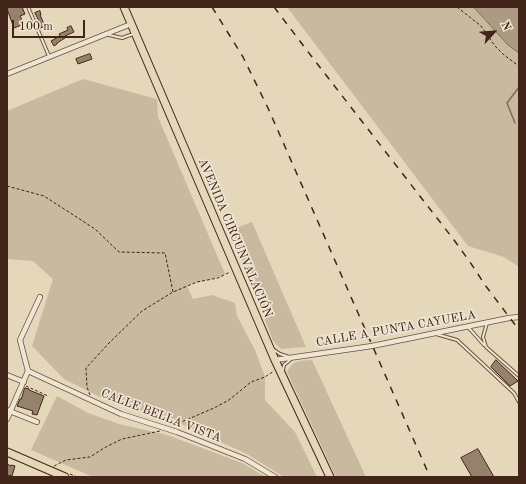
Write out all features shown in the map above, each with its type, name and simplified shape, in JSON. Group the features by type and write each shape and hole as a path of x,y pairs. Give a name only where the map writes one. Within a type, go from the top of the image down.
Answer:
{"main road":[{"name":"AVENIDA CIRCUNVALACIÓN","path":"124,7 275,360 330,477"},
{"path":"7,452 63,477"}],"street":[{"path":"7,74 131,24"},
{"path":"7,419 9,410 28,371 20,340 40,297"},
{"name":"CALLE A PUNTA CAYUELA","path":"275,360 372,346 487,322 519,317"},
{"name":"CALLE BELLA VISTA","path":"28,371 121,414 177,432 245,459 275,477"},
{"path":"7,374 23,383"},
{"path":"9,410 37,422"}],"lane":[{"path":"28,7 49,57"},
{"path":"106,34 122,38 135,33"},
{"path":"486,347 483,337 487,322"},
{"path":"468,326 486,347 519,376"},
{"path":"433,334 457,340 514,393 519,402"},
{"path":"270,347 280,354 292,358"},
{"path":"282,374 284,365 292,358"}],"path":[{"path":"457,7 481,26 495,46 519,66"},
{"path":"7,186 44,196 95,229 119,252 165,253 173,292"},
{"path":"93,401 87,387 86,368 142,311 173,292 197,282 218,278 236,268"},
{"path":"23,383 48,396"}],"shaded area":[{"path":"287,7 474,7 508,45 519,53 519,267 504,257 468,246"},
{"path":"474,7 519,7 519,53 508,45"},
{"path":"83,79 157,99 158,117 225,274 187,286 193,299 212,295 235,303 237,316 255,350 265,377 265,400 295,432 317,477 284,477 247,454 179,423 108,401 64,379 32,346 53,279 33,261 7,259 7,111"},
{"path":"252,222 306,347 281,349 273,341 231,230"},
{"path":"312,360 366,477 336,477 287,372 294,363"},
{"path":"57,396 88,413 119,424 167,435 242,463 266,477 93,477 31,450"}],"building":[{"path":"7,7 22,7 25,14 20,16 24,24 14,28"},
{"path":"40,11 40,15 45,26 40,28 37,22 39,21 35,13"},
{"path":"71,26 74,32 65,36 65,38 54,46 51,41 60,36 59,34 68,30 67,28"},
{"path":"90,54 92,59 78,64 76,59"},
{"path":"496,360 518,381 510,386 491,367"},
{"path":"25,388 44,396 37,415 32,414 33,411 17,406"},
{"path":"478,449 494,477 472,477 461,458"},
{"path":"7,464 15,466 12,476 7,475"}],"waterway":[{"path":"515,123 507,103 519,87"}],"railway":[{"path":"212,7 243,57 268,108 430,477"},
{"path":"274,7 454,240 485,285 519,330"}]}
